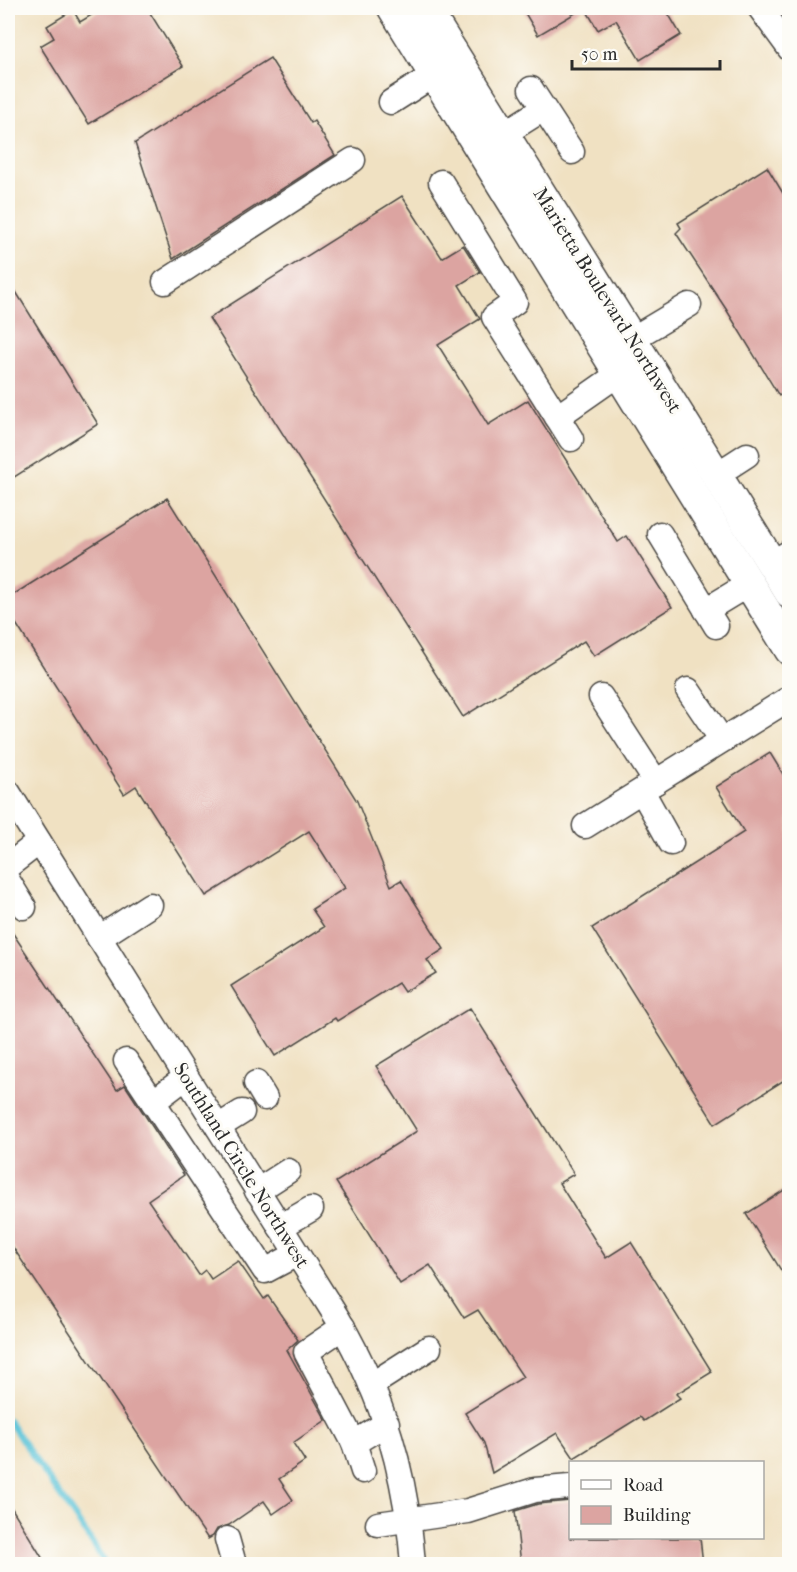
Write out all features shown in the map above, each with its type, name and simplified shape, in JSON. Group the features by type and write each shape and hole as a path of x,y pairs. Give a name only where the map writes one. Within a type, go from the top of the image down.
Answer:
{"main road":[{"path":"393,8 789,650"},
{"name":"Marietta Boulevard Northwest","path":"425,8 716,475 780,558 789,593"}],"street":[{"path":"760,8 789,49"},
{"path":"391,102 435,74"},
{"path":"505,133 537,99 572,152"},
{"path":"165,282 353,160"},
{"path":"441,182 515,302 494,317 571,439"},
{"path":"632,339 689,304"},
{"path":"557,417 620,373"},
{"path":"716,475 747,455"},
{"path":"660,534 711,618 749,584"},
{"path":"688,690 722,740"},
{"path":"601,697 649,786 671,843"},
{"path":"585,826 789,698"},
{"name":"Southland Circle Northwest","path":"8,792 360,1357 387,1423 405,1494 413,1564"},
{"path":"8,866 39,842"},
{"path":"8,881 24,907"},
{"path":"99,938 150,905"},
{"path":"126,1061 265,1271 297,1254"},
{"path":"153,1102 186,1077"},
{"path":"218,1127 242,1112"},
{"path":"257,1191 288,1171"},
{"path":"280,1227 311,1209"},
{"path":"343,1327 306,1352 354,1443 363,1471"},
{"path":"371,1385 429,1348"},
{"path":"354,1443 387,1423"},
{"path":"378,1524 468,1511 535,1490 569,1487"},
{"path":"227,1539 234,1564"}],"building":[{"path":"103,8 147,8 183,66 89,124 40,46 54,38 47,26 73,10 80,22"},
{"path":"522,8 584,8 538,35"},
{"path":"585,8 665,8 681,35 640,60 616,20 598,30"},
{"path":"270,58 311,123 314,121 335,155 173,259 135,143"},
{"path":"767,167 789,203 789,388 779,396 676,233 681,228 678,223"},
{"path":"402,196 442,258 463,245 480,272 459,285 480,319 438,345 488,425 528,400 618,542 627,536 672,607 594,656 584,641 463,717 209,318"},
{"path":"8,279 98,424 8,481"},
{"path":"167,498 357,801 391,886 401,880 444,949 427,960 436,973 404,992 398,983 337,1021 335,1018 275,1056 231,986 324,927 312,909 345,888 309,831 206,896 136,786 124,794 8,611 8,598"},
{"path":"770,753 789,784 789,1077 715,1124 592,928 744,832 716,787"},
{"path":"8,926 117,1090 125,1085 184,1175 148,1200 199,1275 205,1270 211,1279 238,1261 264,1299 268,1296 298,1340 287,1350 326,1420 293,1443 305,1461 279,1479 293,1500 273,1514 264,1501 229,1525 217,1529 208,1539 8,1240"},
{"path":"470,1008 574,1174 559,1183 606,1258 631,1242 712,1372 676,1394 680,1398 644,1421 640,1417 574,1458 557,1433 492,1473 484,1443 465,1413 523,1377 478,1310 464,1318 430,1265 400,1284 336,1182 417,1131 376,1066"},
{"path":"789,1187 789,1283 746,1214"},
{"path":"569,1501 569,1539 700,1539 703,1564 521,1564 515,1511 538,1504"},
{"path":"8,1502 46,1564 8,1564"}],"waterway":[{"path":"8,1420 105,1564"}]}
